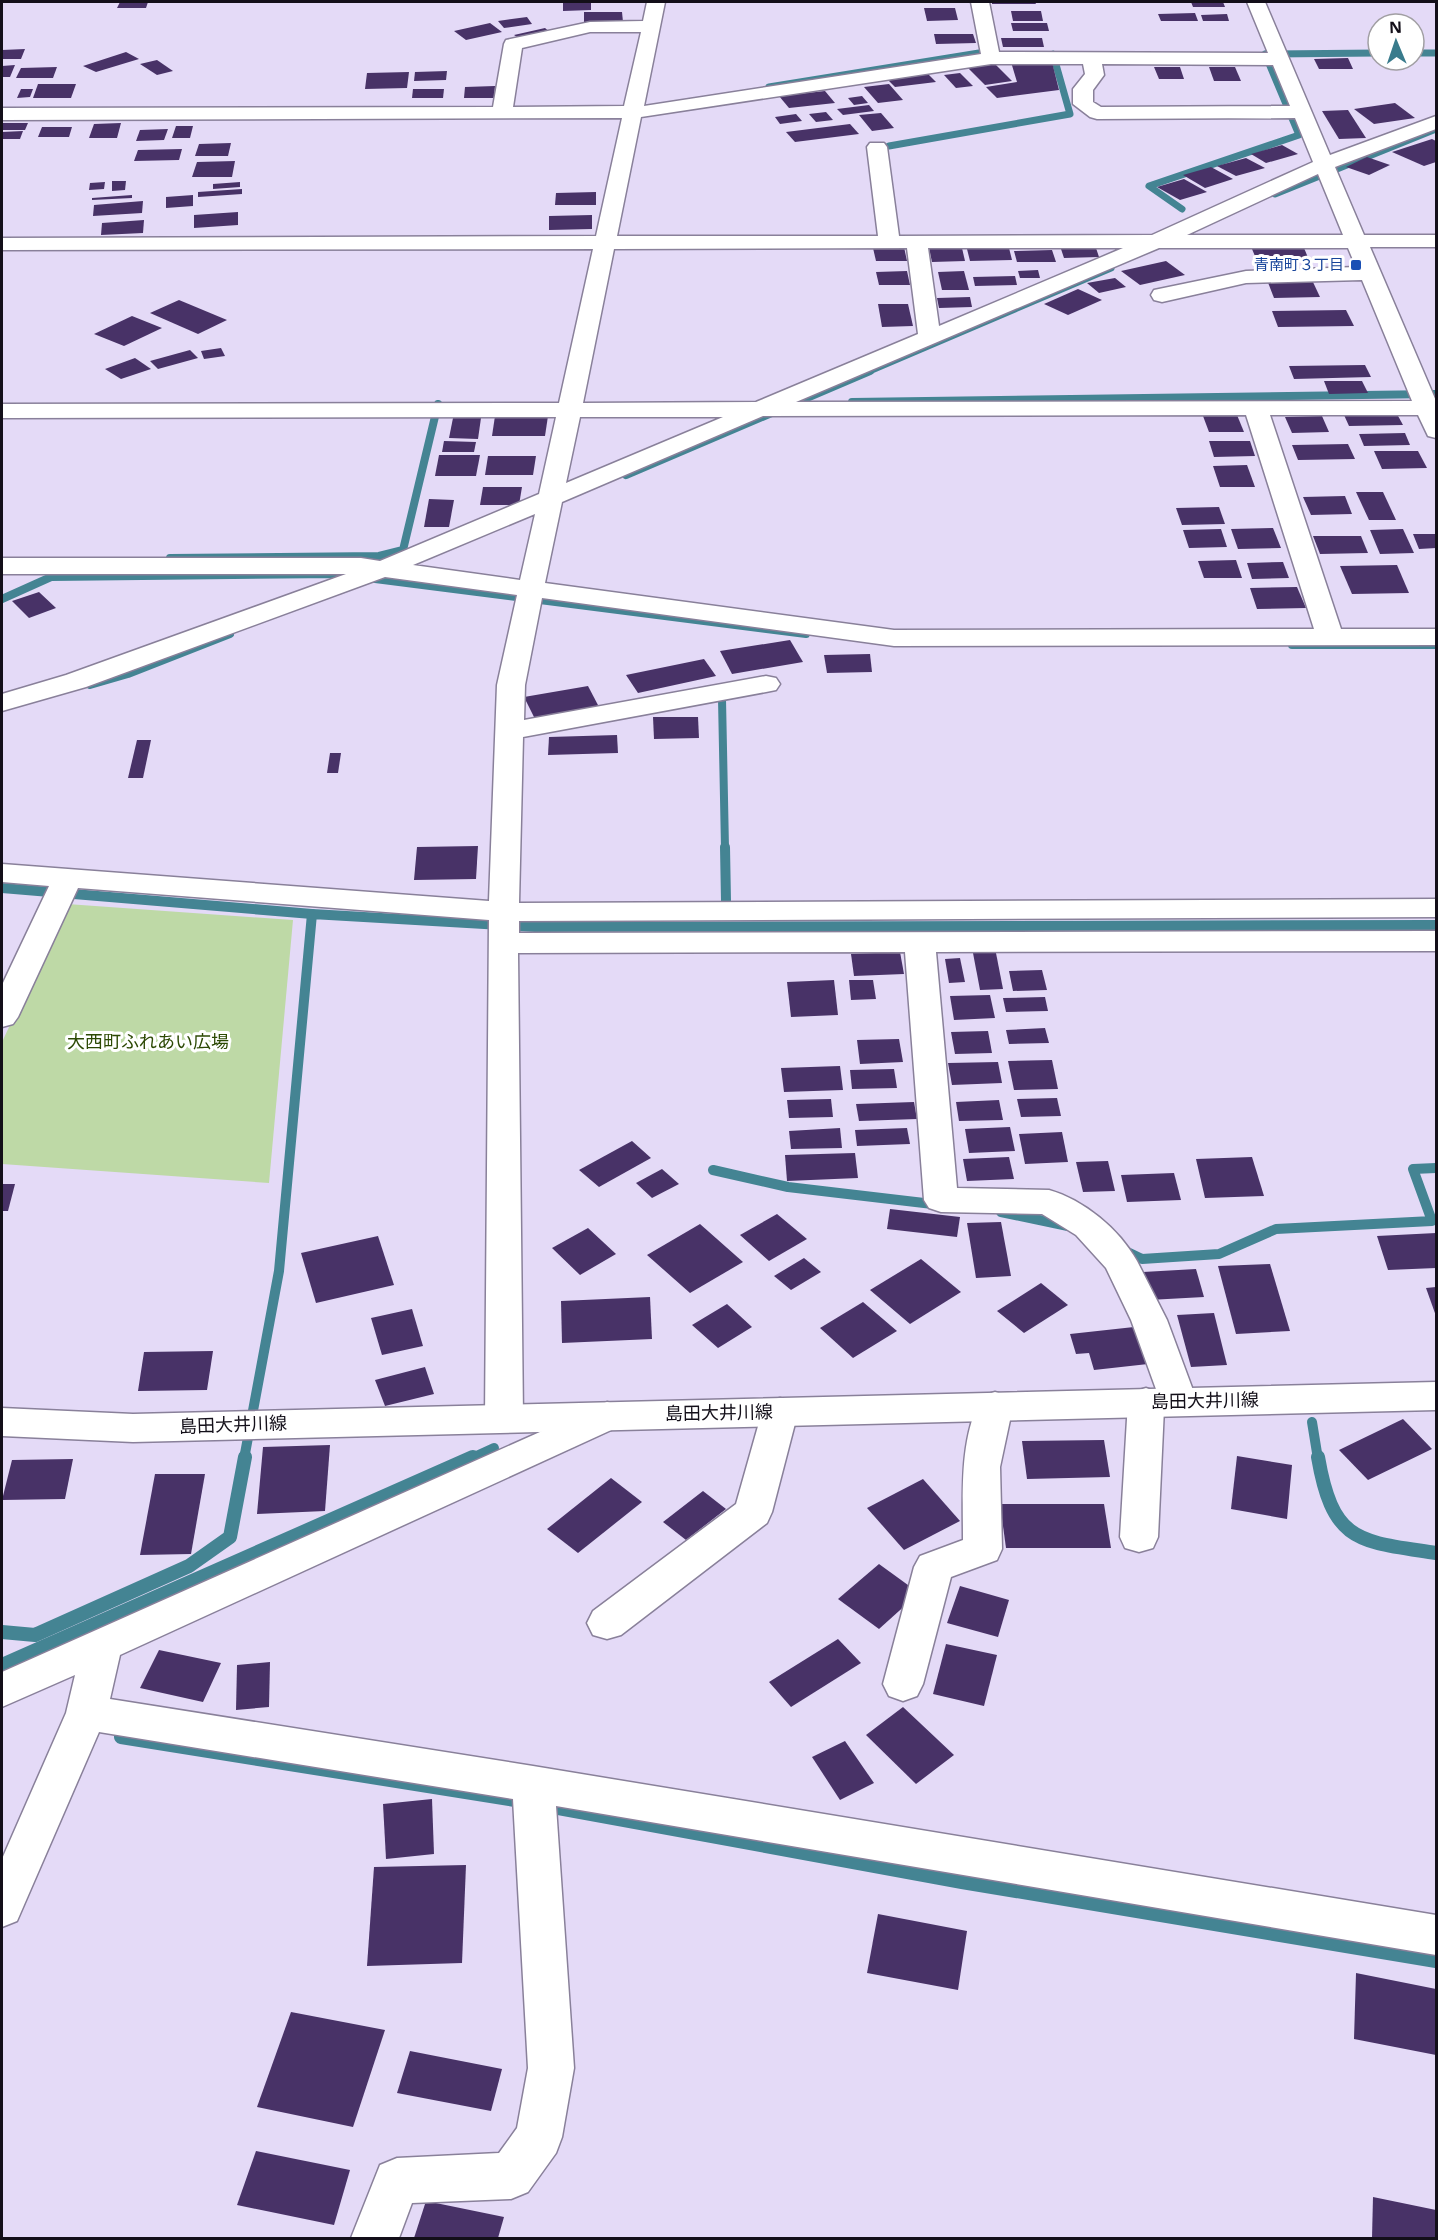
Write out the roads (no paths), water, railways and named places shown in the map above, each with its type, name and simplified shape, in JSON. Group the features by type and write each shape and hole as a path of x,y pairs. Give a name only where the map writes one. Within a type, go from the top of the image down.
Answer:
{"street":[{"path":"504,1418 504,927 511,685 656,2"},
{"path":"980,2 991,58"},
{"path":"1256,2 1371,273 1432,408 1437,431"},
{"path":"502,113 513,44 590,27 650,26"},
{"path":"2,114 633,112 991,58 1281,59"},
{"path":"1092,58 1095,75 1083,89 1083,104 1097,113 1303,112"},
{"path":"2,703 75,681 383,569 1155,242 1324,164 1437,122"},
{"path":"877,147 889,242"},
{"path":"2,244 1437,241"},
{"path":"917,242 929,336"},
{"path":"1162,295 1246,277 1371,273"},
{"path":"1256,408 1329,637"},
{"path":"2,411 1432,408"},
{"path":"2,566 361,566 894,638 1437,636"},
{"path":"510,731 766,684"},
{"path":"2,873 68,878 504,927 920,943 1437,941"},
{"path":"2,1017 68,878"},
{"path":"504,927 1437,908"},
{"path":"920,943 941,1200 1049,1202 1088,1226 1120,1262 1149,1320 1163,1402 1139,1537"},
{"name":"島田大井川線","path":"2,1422 133,1428 1437,1396"},
{"path":"903,1684 934,1567 983,1549 981,1467 995,1406"},
{"path":"607,1623 753,1512 780,1412"},
{"path":"2,1690 607,1416"},
{"path":"2,1907 87,1713 102,1645"},
{"path":"87,1713 533,1784 1437,1935"},
{"path":"375,2238 397,2181 511,2176 539,2137 551,2068 533,1784"}],"waterway":[{"path":"769,87 979,53 994,53"},
{"path":"1273,54 1366,53"},
{"path":"1426,53 1436,53"},
{"path":"889,146 1070,114 1053,54"},
{"path":"1182,209 1149,186 1299,135 1265,54"},
{"path":"1275,194 1436,129"},
{"path":"867,372 1111,268"},
{"path":"626,475 870,371"},
{"path":"852,402 1436,394"},
{"path":"170,558 379,556 403,550 438,404"},
{"path":"2,599 51,577 336,574 806,634"},
{"path":"90,685 128,674 230,634"},
{"path":"1292,645 1436,645"},
{"path":"722,699 725,848"},
{"path":"725,847 726,901"},
{"path":"2,888 312,914"},
{"path":"244,1459 279,1271 312,914"},
{"path":"312,914 535,927 1436,925"},
{"path":"1121,1249 1142,1259 1219,1254 1276,1229 1432,1221 1413,1169 1436,1168"},
{"path":"713,1170 788,1187 941,1205"},
{"path":"1001,1212 1068,1226"},
{"path":"1312,1422 1318,1459"},
{"path":"470,1459 494,1448"},
{"path":"2,1632 35,1635 189,1566 230,1537 245,1457"},
{"path":"2,1665 473,1457"},
{"path":"1318,1457 1324,1486 1332,1507 1342,1522 1354,1533 1387,1545 1436,1553"},
{"path":"121,1737 527,1802"},
{"path":"542,1805 962,1882 1436,1961"}],"place":[{"name":"青南町３丁目","path":"1356,265"}],"park label":[{"name":"大西町ふれあい広場","path":"148,1042"}]}
